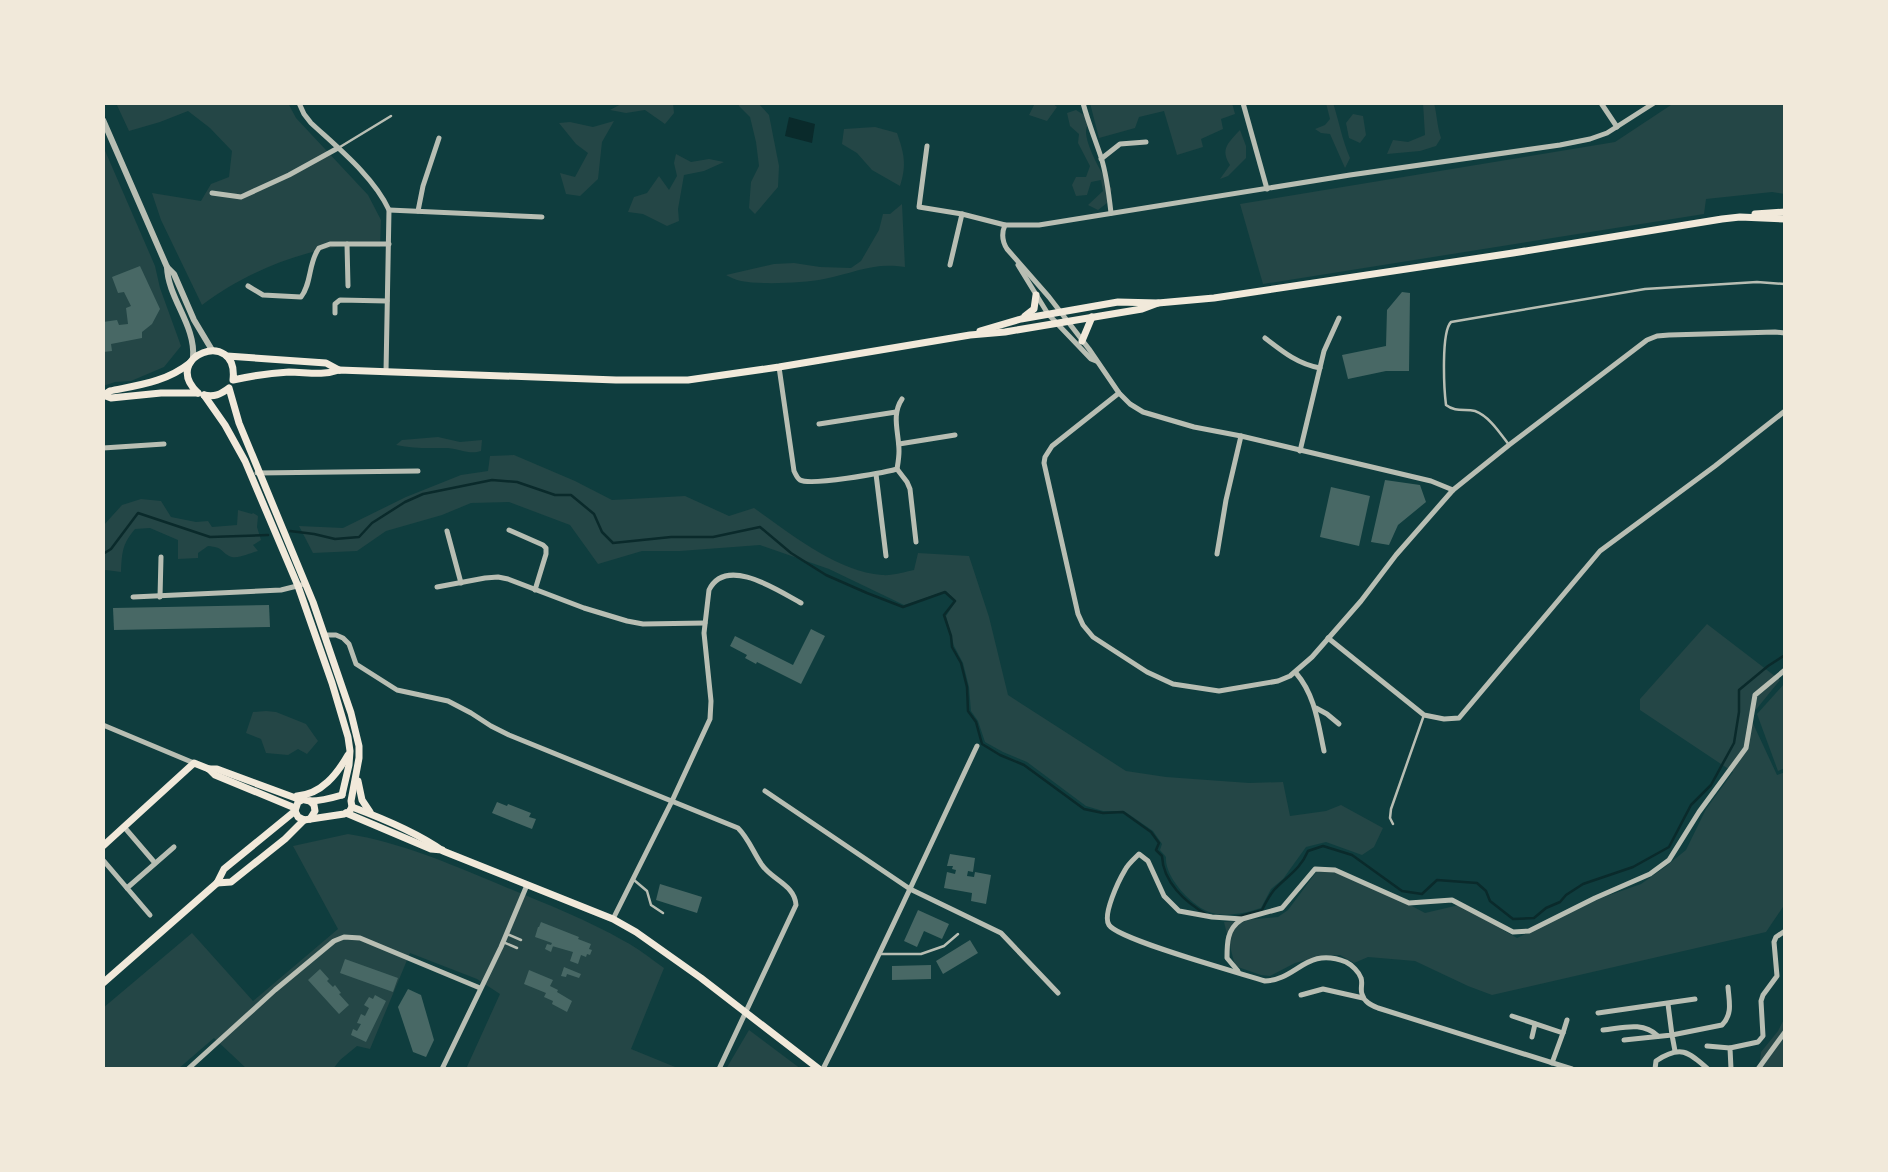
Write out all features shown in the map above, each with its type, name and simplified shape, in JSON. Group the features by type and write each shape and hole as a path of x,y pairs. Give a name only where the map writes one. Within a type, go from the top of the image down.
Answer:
{"main road":[{"path":"970,335 1021,319 1118,302 1158,303 1214,298 1764,212 1785,212"},
{"path":"1740,217 1785,219"},
{"path":"1021,319 1034,309 1036,295"},
{"path":"104,395 111,398 161,393 213,396 222,394 231,384 271,373 327,374 339,370 688,380 970,335 1005,332 1148,308 1158,303"},
{"path":"1082,341 1092,317"},
{"path":"104,395 110,391 172,376 205,351 212,350 227,356 326,363 339,370"},
{"path":"227,356 234,372 231,384 239,423 302,585 348,737 349,765 332,807 372,815 443,850 613,919 662,950 821,1069"},
{"path":"192,361 188,380 225,425 251,475 324,635 351,713 359,758 347,809"},
{"path":"290,796 306,795 319,789 335,774 350,751"},
{"path":"103,846 194,763 301,800 347,797 347,809"},
{"path":"209,769 215,775 295,810 298,817 307,819 347,809 431,849 443,850"},
{"path":"357,774 362,800 372,815"},
{"path":"103,983 217,883 224,869 295,810 301,800"},
{"path":"217,883 231,882 285,839 315,811 310,801"}],"street":[{"path":"299,103 312,123 384,198 389,210 386,372"},
{"path":"1083,103 1107,181 1111,214"},
{"path":"1243,103 1267,189"},
{"path":"1601,103 1617,127"},
{"path":"927,146 919,207 1005,225 1039,226 1590,139 1617,127 1654,103"},
{"path":"103,120 167,267 174,274 194,320 212,350"},
{"path":"418,211 423,186 439,138"},
{"path":"1101,159 1120,144 1146,142"},
{"path":"212,193 241,197 338,148"},
{"path":"389,210 542,217"},
{"path":"950,265 962,214"},
{"path":"1005,225 1002,233 1004,245 1061,312 1119,393 1143,412 1194,427 1430,481 1453,490"},
{"path":"347,244 348,286"},
{"path":"248,286 263,295 301,297 312,260 319,248 324,245 389,244"},
{"path":"1015,259 1048,314 1096,362"},
{"path":"167,267 167,279 193,343 192,361"},
{"path":"335,313 335,304 340,300 387,301"},
{"path":"1300,451 1324,351 1339,318"},
{"path":"1119,393 1052,446 1045,457 1044,463 1078,614 1088,633 1147,672 1173,684 1219,691 1278,681 1296,673 1361,601 1396,555 1453,490 1647,340 1695,334 1785,333"},
{"path":"1265,338 1294,360 1320,369"},
{"path":"779,367 794,471 799,480 817,482 897,469"},
{"path":"902,399 896,412 899,444 897,469 910,489 916,542"},
{"path":"1328,638 1424,715 1455,719 1462,715 1600,551 1785,411"},
{"path":"819,424 896,412"},
{"path":"899,444 955,435"},
{"path":"1217,554 1241,436"},
{"path":"103,449 164,444"},
{"path":"251,475 260,472 418,471"},
{"path":"876,474 886,555"},
{"path":"509,530 546,548 535,590"},
{"path":"447,531 461,583"},
{"path":"160,556 160,597"},
{"path":"437,587 498,577 626,621 643,624 705,623"},
{"path":"613,919 710,719 711,701 704,633 709,590 715,580 722,577 749,577 801,603"},
{"path":"133,597 281,590 302,585"},
{"path":"324,635 343,638 349,644 356,663 397,690 449,701 509,735 738,828 746,836 769,873 796,897 796,905 719,1069"},
{"path":"1363,998 1361,977 1351,964 1338,959 1323,957 1309,960 1272,981 1265,981 1175,954 1110,927 1107,920 1109,906 1125,869 1139,854 1148,862 1164,895 1179,911 1212,917 1242,919 1282,908 1315,869 1335,870 1409,903 1452,900 1513,932 1530,931 1650,874 1670,860 1699,812 1746,748 1755,695 1785,670"},
{"path":"1296,673 1305,683 1315,708 1324,751"},
{"path":"1315,708 1339,724"},
{"path":"103,725 194,763"},
{"path":"821,1069 857,1001 977,746"},
{"path":"765,791 910,888 1001,933 1058,993"},
{"path":"125,828 155,863"},
{"path":"127,888 174,848"},
{"path":"103,860 150,915"},
{"path":"442,1069 507,934 527,885"},
{"path":"1240,973 1227,958 1227,943 1232,926 1242,919"},
{"path":"1707,1046 1730,1048 1758,1042 1763,1036 1761,1001 1777,976 1774,942 1776,937 1785,931"},
{"path":"188,1069 275,990 334,941 344,937 360,938 480,988"},
{"path":"1624,1040 1672,1035 1722,1025 1730,1009 1728,987"},
{"path":"1301,995 1323,989 1363,998 1378,1008 1572,1069"},
{"path":"1598,1013 1695,999"},
{"path":"1668,1004 1675,1051"},
{"path":"1512,1016 1563,1033"},
{"path":"1552,1063 1567,1020"},
{"path":"1532,1037 1535,1024"},
{"path":"1603,1030 1641,1026 1658,1036"},
{"path":"1758,1069 1784,1036"},
{"path":"1730,1048 1731,1069"},
{"path":"1655,1069 1658,1059 1675,1051 1689,1054 1708,1069"}],"lane":[{"path":"338,148 391,116"},
{"path":"1509,445 1479,413 1455,410 1446,405 1444,354 1446,329 1451,322 1644,289 1757,282 1785,284"},
{"path":"1393,824 1390,818 1391,809 1424,715"},
{"path":"634,880 647,891 651,905 663,913"},
{"path":"878,954 921,954 944,946 958,933"},
{"path":"507,934 521,940"},
{"path":"503,942 517,948"}],"shaded area":[{"path":"116,103 288,103 296,118 368,195 381,220 380,247 341,246 301,255 249,276 202,305 161,220 152,193 201,201 211,184 229,177 232,151 210,128 188,111 129,131"},
{"path":"623,103 673,103 674,113 665,124 645,110 626,113 610,110"},
{"path":"738,103 758,103 769,115 779,166 778,187 755,214 749,208 751,182 759,166 756,142 750,117"},
{"path":"1032,103 1052,103 1057,107 1047,121 1029,115 1034,105"},
{"path":"1090,103 1232,103 1235,114 1221,119 1223,129 1201,139 1203,147 1177,155 1164,111 1139,117 1135,128 1099,138"},
{"path":"1326,103 1333,103 1350,158 1345,168 1330,134 1315,129 1325,125 1330,119"},
{"path":"1423,103 1434,103 1441,138 1436,146 1420,151 1387,154 1393,140 1408,142 1425,135"},
{"path":"1674,103 1785,103 1785,194 1772,192 1706,199 1704,214 1263,284 1240,204 1615,142"},
{"path":"1076,110 1090,119 1086,130 1088,144 1112,189 1107,203 1098,210 1088,205 1103,191 1101,180 1091,182 1087,195 1076,196 1072,185 1076,177 1086,177 1090,166 1078,143 1079,134 1070,126 1067,113"},
{"path":"1353,114 1363,116 1366,135 1360,143 1349,138 1346,123"},
{"path":"789,117 815,124 812,143 785,136"},
{"path":"614,121 602,142 598,179 580,196 566,194 560,173 575,177 588,153 576,144 559,123 570,122 593,127"},
{"path":"875,127 897,133 904,159 900,186 872,170 857,153 842,144 844,129"},
{"path":"1240,130 1246,146 1246,158 1228,176 1220,179 1230,165 1226,155 1227,146"},
{"path":"103,146 155,266 181,346 164,367 131,381 103,386"},
{"path":"676,154 691,162 709,159 724,162 704,171 684,175 678,209 679,221 667,226 643,214 628,212 634,197 647,193 659,176 669,190 677,176 674,163"},
{"path":"902,204 905,267 873,267 805,282 760,283 741,281 726,275 774,264 851,268 861,261 879,230 883,214 890,214"},
{"path":"438,437 460,442 482,440 481,451 396,445 402,440"},
{"path":"514,455 612,500 685,496 729,516 754,508 815,550 865,572 886,575 914,570 918,553 969,556 989,617 1008,695 1126,771 1249,783 1283,782 1290,816 1326,811 1341,805 1383,828 1374,847 1362,855 1326,842 1306,847 1283,879 1271,889 1261,908 1237,914 1212,913 1204,910 1181,891 1170,873 1166,857 1160,850 1162,844 1153,831 1124,811 1103,811 1086,806 1027,762 985,742 978,721 971,711 963,663 954,646 946,616 956,601 946,591 904,605 829,569 760,545 642,551 598,564 570,525 509,502 471,503 442,515 386,531 357,551 313,553 299,526 343,528 406,497 461,475 488,471 490,456"},
{"path":"141,499 161,501 171,517 196,522 208,521 212,527 237,525 238,510 253,513 258,516 257,527 261,540 253,545 258,551 232,557 219,548 208,546 198,553 198,558 178,559 178,540 150,528 135,529 123,549 121,572 103,571 103,526 122,505"},
{"path":"1707,624 1780,680 1750,717 1777,775 1785,772 1785,904 1766,932 1492,995 1415,961 1368,957 1354,963 1340,955 1322,956 1295,963 1270,976 1235,966 1224,922 1278,917 1288,910 1317,871 1327,869 1382,890 1425,913 1459,905 1517,938 1601,898 1641,884 1665,867 1686,850 1706,809 1733,772 1640,710 1640,699"},
{"path":"1785,683 1785,768 1778,771 1757,714"},
{"path":"253,712 276,712 306,724 318,741 307,754 298,749 288,755 266,753 261,739 246,733"},
{"path":"348,834 405,848 577,917 629,944 664,968 631,1049 680,1069 466,1069 500,994 477,979 410,953 370,1049 357,1046 333,1069 247,1069 214,1038 178,1069 103,1069 103,1008 192,933 253,1001 338,929 293,846"},
{"path":"1785,1017 1785,1069 1759,1069 1761,1052 1778,1031"},
{"path":"749,1030 801,1069 726,1069"}],"building":[{"path":"140,266 160,309 152,324 142,332 142,338 111,344 112,351 103,352 103,322 117,320 119,325 128,324 126,308 131,306 124,292 118,293 112,277"},
{"path":"1402,292 1410,293 1409,371 1386,371 1348,379 1342,355 1386,346 1387,310"},
{"path":"1385,480 1420,485 1426,502 1398,525 1389,545 1371,542"},
{"path":"1331,487 1370,496 1359,546 1320,537"},
{"path":"269,605 270,627 114,630 113,608"},
{"path":"811,629 825,636 801,684 757,662 756,664 745,658 747,655 730,646 735,636 793,665"},
{"path":"497,802 531,813 529,817 536,819 532,829 492,813"},
{"path":"950,854 975,858 973,872 968,871 967,876 974,877 975,872 991,875 986,904 971,901 972,893 944,888 947,872 955,874 956,870 952,869 953,866 947,866"},
{"path":"660,884 702,897 697,913 656,900"},
{"path":"918,910 949,924 942,939 924,931 917,947 904,941"},
{"path":"541,922 591,944 590,955 581,955 578,964 570,961 573,952 553,946 551,952 545,949 547,944 552,943 535,937"},
{"path":"970,940 978,953 943,974 936,961"},
{"path":"345,959 398,978 393,992 340,973"},
{"path":"931,965 931,979 892,980 892,966"},
{"path":"564,967 581,974 579,978 567,974 566,977 561,976"},
{"path":"320,969 349,1005 339,1014 308,980"},
{"path":"529,970 553,980 550,986 572,1001 567,1012 544,997 546,993 524,984"},
{"path":"408,989 421,995 434,1040 426,1057 413,1052 398,1007"},
{"path":"375,995 386,1001 366,1042 351,1035 353,1029 357,1031 361,1024 357,1023 361,1014 365,1016 369,1008 364,1005 369,997 373,999"}],"waterway":[{"path":"290,531 335,539 359,537 372,523 423,494 492,480 517,482 555,495 571,495 594,514 602,532 613,543 671,537 713,537 760,527 791,553 826,575 903,607 945,592 955,601 944,615 952,647 961,663 967,687 968,711 976,722 982,744 1024,765 1084,809 1103,813 1123,812 1151,832 1159,843 1156,850 1162,856 1171,883 1190,904 1206,914"},
{"path":"103,554 111,549 138,513 210,537 268,535"},
{"path":"1237,917 1262,910 1272,892 1297,868 1308,851 1323,846 1352,855 1402,891 1422,894 1437,880 1477,883 1486,891 1490,901 1513,919 1534,918 1583,884 1633,867 1669,847 1691,805 1711,785 1734,743 1739,690 1785,655"}]}
